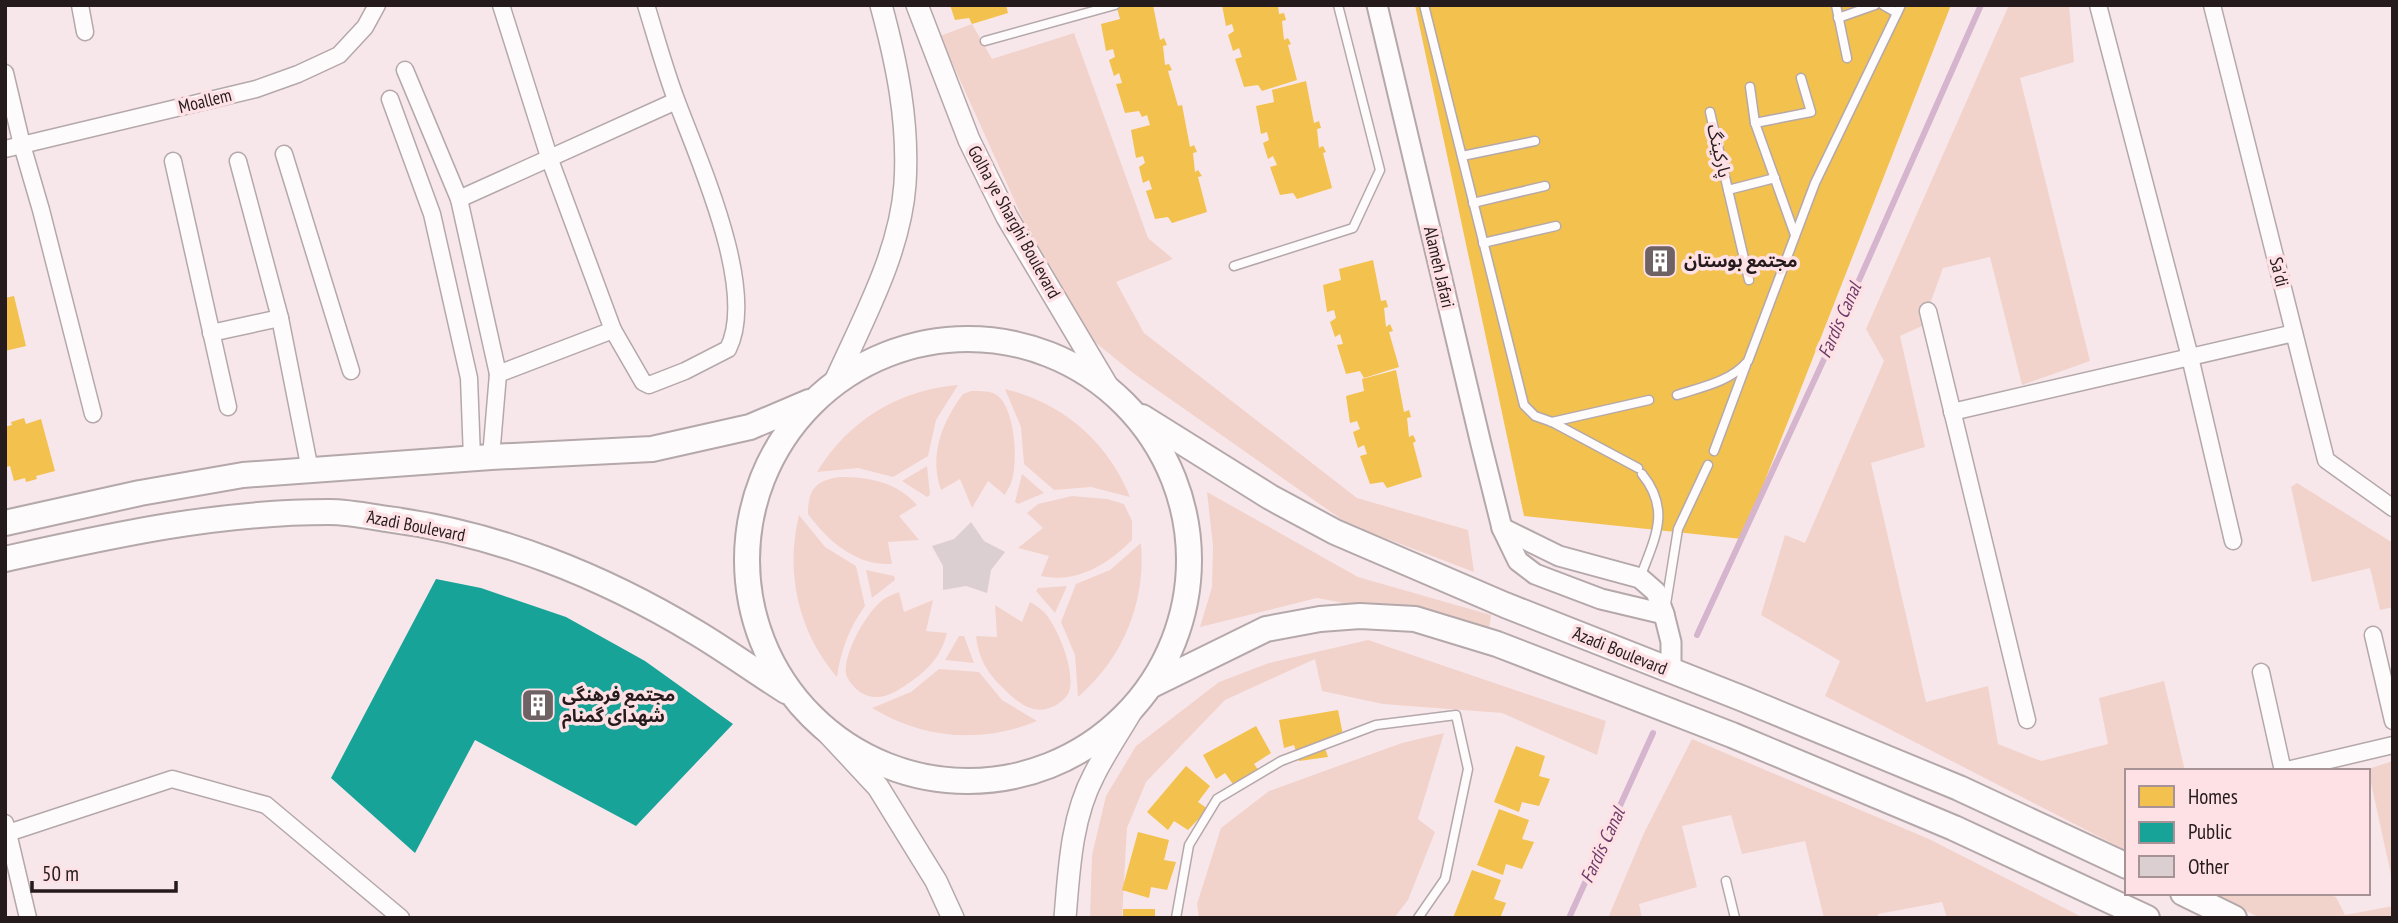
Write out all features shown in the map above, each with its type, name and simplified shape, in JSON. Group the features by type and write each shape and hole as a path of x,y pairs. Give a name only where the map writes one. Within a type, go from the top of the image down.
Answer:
{"main road":[{"path":"5,523 140,493 243,475 652,449 750,427 825,392 873,299 894,240 905,186 905,121 898,65 881,5"},
{"name":"Golha ye Sharghi Boulevard","path":"917,5 969,140 1007,217 1120,400"},
{"path":"953,918 936,881 878,787 792,695 768,655 752,612 747,542 756,497 774,454 786,435 825,392 853,371 894,351 962,339 1008,342 1042,352 1073,366 1120,400 1150,435 1167,465 1187,532 1188,578 1179,624 1161,667 1093,775 1081,807 1069,873 1065,918"},
{"name":"َAzadi Boulevard","path":"1120,400 1270,497 1335,532 1505,605 1959,788 2125,865"},
{"name":"َAzadi Boulevard","path":"5,559 143,529 238,515 332,512 415,523 490,541 545,559 619,592 696,633 792,695"},
{"path":"824,729 862,755 904,773 950,782 996,780 1041,770 1062,761 1102,737 1142,696 1266,629 1320,619 1360,616 1415,619 1497,644 1732,735 1954,828 2147,918"},
{"path":"2187,895 2234,918"}],"street":[{"path":"80,5 85,32"},
{"name":"Moallem","path":"5,149 256,89 298,75 339,55 365,27 377,5"},
{"path":"501,5 550,160 613,330 643,382 649,385 696,366 728,349 737,309 735,279 714,201 676,101 646,5"},
{"name":"Alameh Jafari","path":"1377,5 1502,528 1517,561 1535,574 1601,599 1664,614"},
{"path":"2098,5 2190,357 2233,541"},
{"name":"Sa'di","path":"2212,5 2326,460 2393,508"},
{"path":"405,70 459,199 498,374 481,458"},
{"path":"5,72 93,414"},
{"path":"390,99 435,226 469,378 481,458"},
{"path":"459,199 676,101"},
{"path":"284,155 351,371"},
{"path":"173,160 228,407"},
{"path":"238,161 280,318 310,470"},
{"path":"1928,311 2027,720"},
{"path":"211,333 280,318"},
{"path":"498,374 613,330"},
{"path":"1952,412 2294,333"},
{"path":"1502,528 1559,556 1640,578 1656,592 1664,614 1671,642 1671,671"},
{"path":"2373,635 2393,721"},
{"path":"2261,671 2283,769"},
{"path":"2291,769 2393,745"},
{"path":"28,918 7,828 172,779 265,805 401,918"}],"lane":[{"path":"985,41 1115,5"},
{"path":"1234,266 1353,228 1380,170 1338,5"},
{"path":"1424,5 1524,405 1535,416 1552,422 1640,471 1655,493 1660,517 1640,578"},
{"path":"1836,5 1847,58"},
{"path":"1838,18 1875,5"},
{"path":"1714,451 1815,183 1899,9 1883,5"},
{"path":"1755,122 1811,112 1801,78"},
{"path":"1750,86 1755,122 1796,234"},
{"name":"پارکینگ","path":"1710,112 1749,280"},
{"path":"1462,156 1535,141"},
{"name":"پارکینگ","path":"1728,190 1775,178"},
{"path":"1473,203 1545,186"},
{"path":"1483,243 1556,226"},
{"path":"1677,395 1720,382 1748,361"},
{"path":"1552,422 1649,400"},
{"path":"1664,614 1678,529 1708,465"},
{"path":"1176,918 1189,845 1217,799 1281,761 1376,725 1456,715 1468,769 1445,879 1418,918"},
{"path":"1726,881 1735,918"}],"shaded area":[{"path":"2009,5 2069,5 2074,62 2020,78 2090,361 2022,385 1990,257 1943,268 1922,326 1900,336 1925,447 1871,463 1926,702 1988,686 1998,744 2041,761 2108,744 2099,698 2164,681 2185,769 2125,769 2125,850 1825,696 1840,661 1761,615 1785,535 1805,543 1884,361 1866,329"},
{"path":"972,24 992,59 1074,33 1148,238 1173,259 1116,282 1144,333 1357,498 1468,530 1474,572 1348,524 1133,373 1069,321 940,36"},
{"path":"958,385 936,420 928,456 893,477 858,468 817,472 844,438 859,423 877,411 915,394"},
{"path":"1005,389 1046,404 1081,428 1109,459 1130,497 1091,487 1054,490 1024,464 1021,427"},
{"path":"971,391 992,393 1004,403 1015,448 1014,471 1005,495 988,481 972,508 960,479 941,490 936,464 940,439 949,416 963,394"},
{"path":"927,466 930,495 927,497 902,481"},
{"path":"1022,474 1044,493 1018,504 1015,502"},
{"path":"840,477 882,482 901,491 917,505 899,516 919,540 888,542 892,564 866,561 844,550 824,533 808,514 808,505 815,487 825,480"},
{"path":"2297,483 2393,543 2393,607 2380,610 2370,568 2312,582 2291,487"},
{"path":"1207,492 1358,577 1491,615 1489,630 1317,598 1200,627 1212,587 1213,546"},
{"path":"1072,496 1107,499 1124,504 1132,521 1132,540 1113,557 1091,570 1067,577 1041,576 1049,556 1018,548 1043,528 1027,513 1038,504"},
{"path":"799,515 825,547 856,566 865,606 846,640 837,677 813,641 798,600 794,558"},
{"path":"1141,543 1140,587 1128,628 1108,665 1078,697 1075,655 1061,622 1076,584 1110,570"},
{"path":"866,570 894,576 895,580 872,598"},
{"path":"1067,586 1055,613 1036,591 1038,588"},
{"path":"899,592 904,612 933,600 926,631 947,633 945,641 930,665 906,685 884,696 870,696 855,688 847,678 848,655 870,613 884,599"},
{"path":"1030,602 1044,612 1055,628 1070,673 1071,683 1067,696 1058,704 1042,710 1021,704 997,682 981,658 976,636 997,637 995,605 1022,622"},
{"path":"959,636 964,636 974,663 945,660"},
{"path":"1368,640 1606,721 1597,755 1502,713 1383,704 1322,691 1315,659 1225,700 1146,782 1127,828 1122,918 1090,918 1092,855 1106,796 1136,746 1219,682 1269,663"},
{"path":"939,669 979,672 1002,700 1037,721 995,733 953,735 912,726 872,708 911,692"},
{"path":"1444,733 1418,819 1435,832 1408,900 1394,918 1199,918 1197,904 1221,828 1269,791 1402,743"},
{"path":"1692,739 1929,839 2084,918 1947,918 1942,902 1878,914 1878,918 1824,918 1805,841 1742,854 1731,815 1682,826 1697,887 1639,904 1642,918 1608,918 1644,833"},
{"path":"2393,761 2393,884 2370,769"},
{"path":"2216,895 2330,895 2336,897 2345,915 2393,906 2393,918 2260,918"}],"building: Homes":[{"path":"950,5 1006,5 1008,13 972,24 969,18 955,20"},
{"path":"1126,5 1153,5 1160,40 1164,38 1167,45 1163,46 1165,65 1169,64 1172,70 1168,71 1178,106 1182,105 1190,147 1194,145 1197,152 1193,153 1195,172 1198,170 1202,176 1198,177 1207,212 1172,223 1168,217 1155,219 1146,191 1152,189 1149,180 1143,183 1139,167 1145,163 1143,156 1136,158 1131,130 1150,125 1147,115 1142,117 1139,111 1125,113 1116,84 1122,83 1119,73 1114,76 1109,60 1115,57 1113,49 1106,51 1101,24 1120,19 1117,8"},
{"path":"1222,5 1278,5 1279,14 1284,13 1286,20 1282,21 1284,40 1288,38 1291,44 1288,45 1297,80 1262,91 1258,85 1244,87 1235,59 1242,57 1239,48 1233,51 1228,35 1234,31 1232,24 1226,26"},
{"name":"مجتمع بوستان","path":"1415,5 1951,5 1742,539 1524,516"},
{"path":"1306,81 1314,123 1319,121 1321,128 1317,129 1319,148 1323,146 1326,152 1323,153 1332,188 1297,199 1293,193 1280,195 1270,167 1277,165 1273,156 1268,159 1263,143 1269,140 1267,132 1261,134 1256,106 1274,102 1272,90"},
{"path":"1373,260 1381,301 1386,300 1388,307 1384,308 1386,327 1390,324 1393,331 1389,332 1399,367 1364,378 1360,371 1346,374 1337,345 1343,344 1340,334 1335,337 1330,322 1336,318 1334,310 1327,312 1323,285 1341,280 1339,269"},
{"path":"14,296 26,346 5,351 5,298"},
{"path":"1396,370 1404,412 1409,410 1411,417 1407,418 1409,437 1413,435 1416,441 1413,443 1422,477 1387,488 1383,482 1370,484 1360,456 1367,454 1364,445 1358,448 1353,432 1360,429 1357,421 1350,423 1346,396 1364,391 1362,379"},
{"path":"24,418 26,424 41,419 55,471 26,482 25,478 14,481 10,466 5,467 5,427"},
{"path":"1338,710 1344,740 1324,745 1328,757 1299,761 1294,745 1284,748 1279,720"},
{"path":"1256,726 1271,753 1254,764 1261,774 1235,787 1225,773 1216,779 1203,755"},
{"path":"1516,746 1545,756 1539,776 1550,779 1539,806 1522,802 1519,812 1494,802"},
{"path":"1186,766 1210,786 1198,802 1208,809 1188,830 1174,821 1168,830 1147,812"},
{"path":"1499,809 1529,820 1522,839 1534,842 1522,869 1506,864 1503,875 1477,865"},
{"path":"1138,832 1169,840 1164,860 1176,862 1167,890 1151,887 1149,898 1122,890"},
{"path":"1472,870 1501,880 1494,899 1506,903 1500,918 1453,918"},
{"path":"1123,909 1155,909 1155,918 1123,918"}],"building: Public":[{"name":"مجتمع فرهنگی شهدای گمنام","path":"436,579 481,588 566,617 645,661 733,724 636,826 475,740 415,853 331,778"}],"building: Other":[{"path":"971,522 984,541 1005,552 991,570 987,593 966,586 943,590 943,566 932,546 954,539"}],"waterway":[{"name":"Fardis Canal","path":"1697,635 1825,357 1981,5"},
{"name":"Fardis Canal","path":"1569,918 1653,733"}],"place":[{"name":"مجتمع بوستان","path":"1660,261"},
{"name":"مجتمع فرهنگی شهدای گمنام","path":"538,705"}]}
